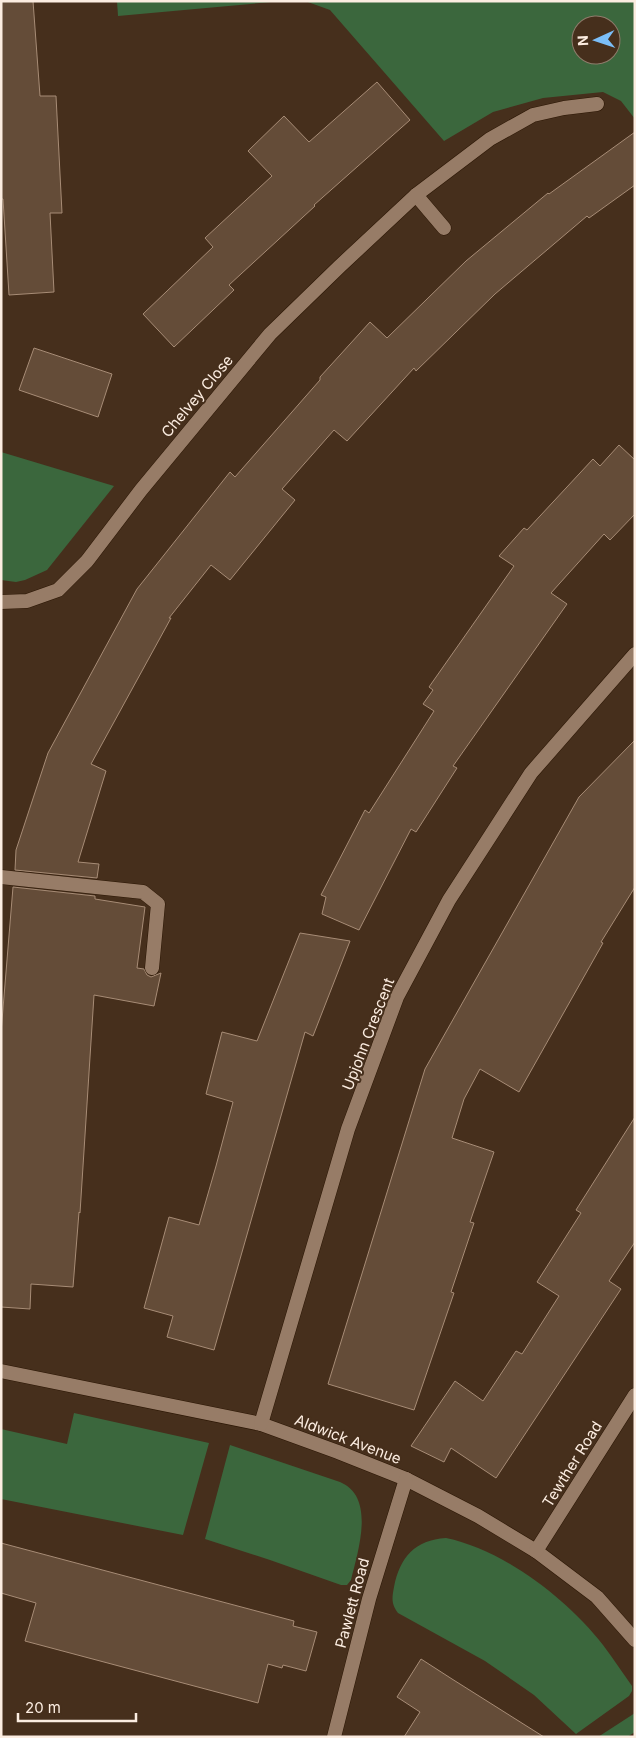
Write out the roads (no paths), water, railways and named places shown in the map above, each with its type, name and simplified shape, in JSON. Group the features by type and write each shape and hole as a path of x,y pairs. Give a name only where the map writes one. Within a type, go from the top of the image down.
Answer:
{"street":[{"name":"Chelvey Close","path":"1,602 27,600 58,590 87,561 140,490 270,334 416,195 490,140 532,115 564,108 597,104"},
{"path":"416,195 444,228"},
{"name":"Upjohn Crescent","path":"262,1424 348,1129 397,997 449,900 531,773 635,654"},
{"path":"1,877 143,892 158,904 152,968"},
{"name":"Aldwick Avenue","path":"1,1372 262,1424 406,1479 478,1516 536,1551 597,1596 635,1640"},
{"name":"Tewther Road","path":"536,1551 635,1395"},
{"name":"Pawlett Road","path":"334,1737 369,1600 406,1479"}]}
